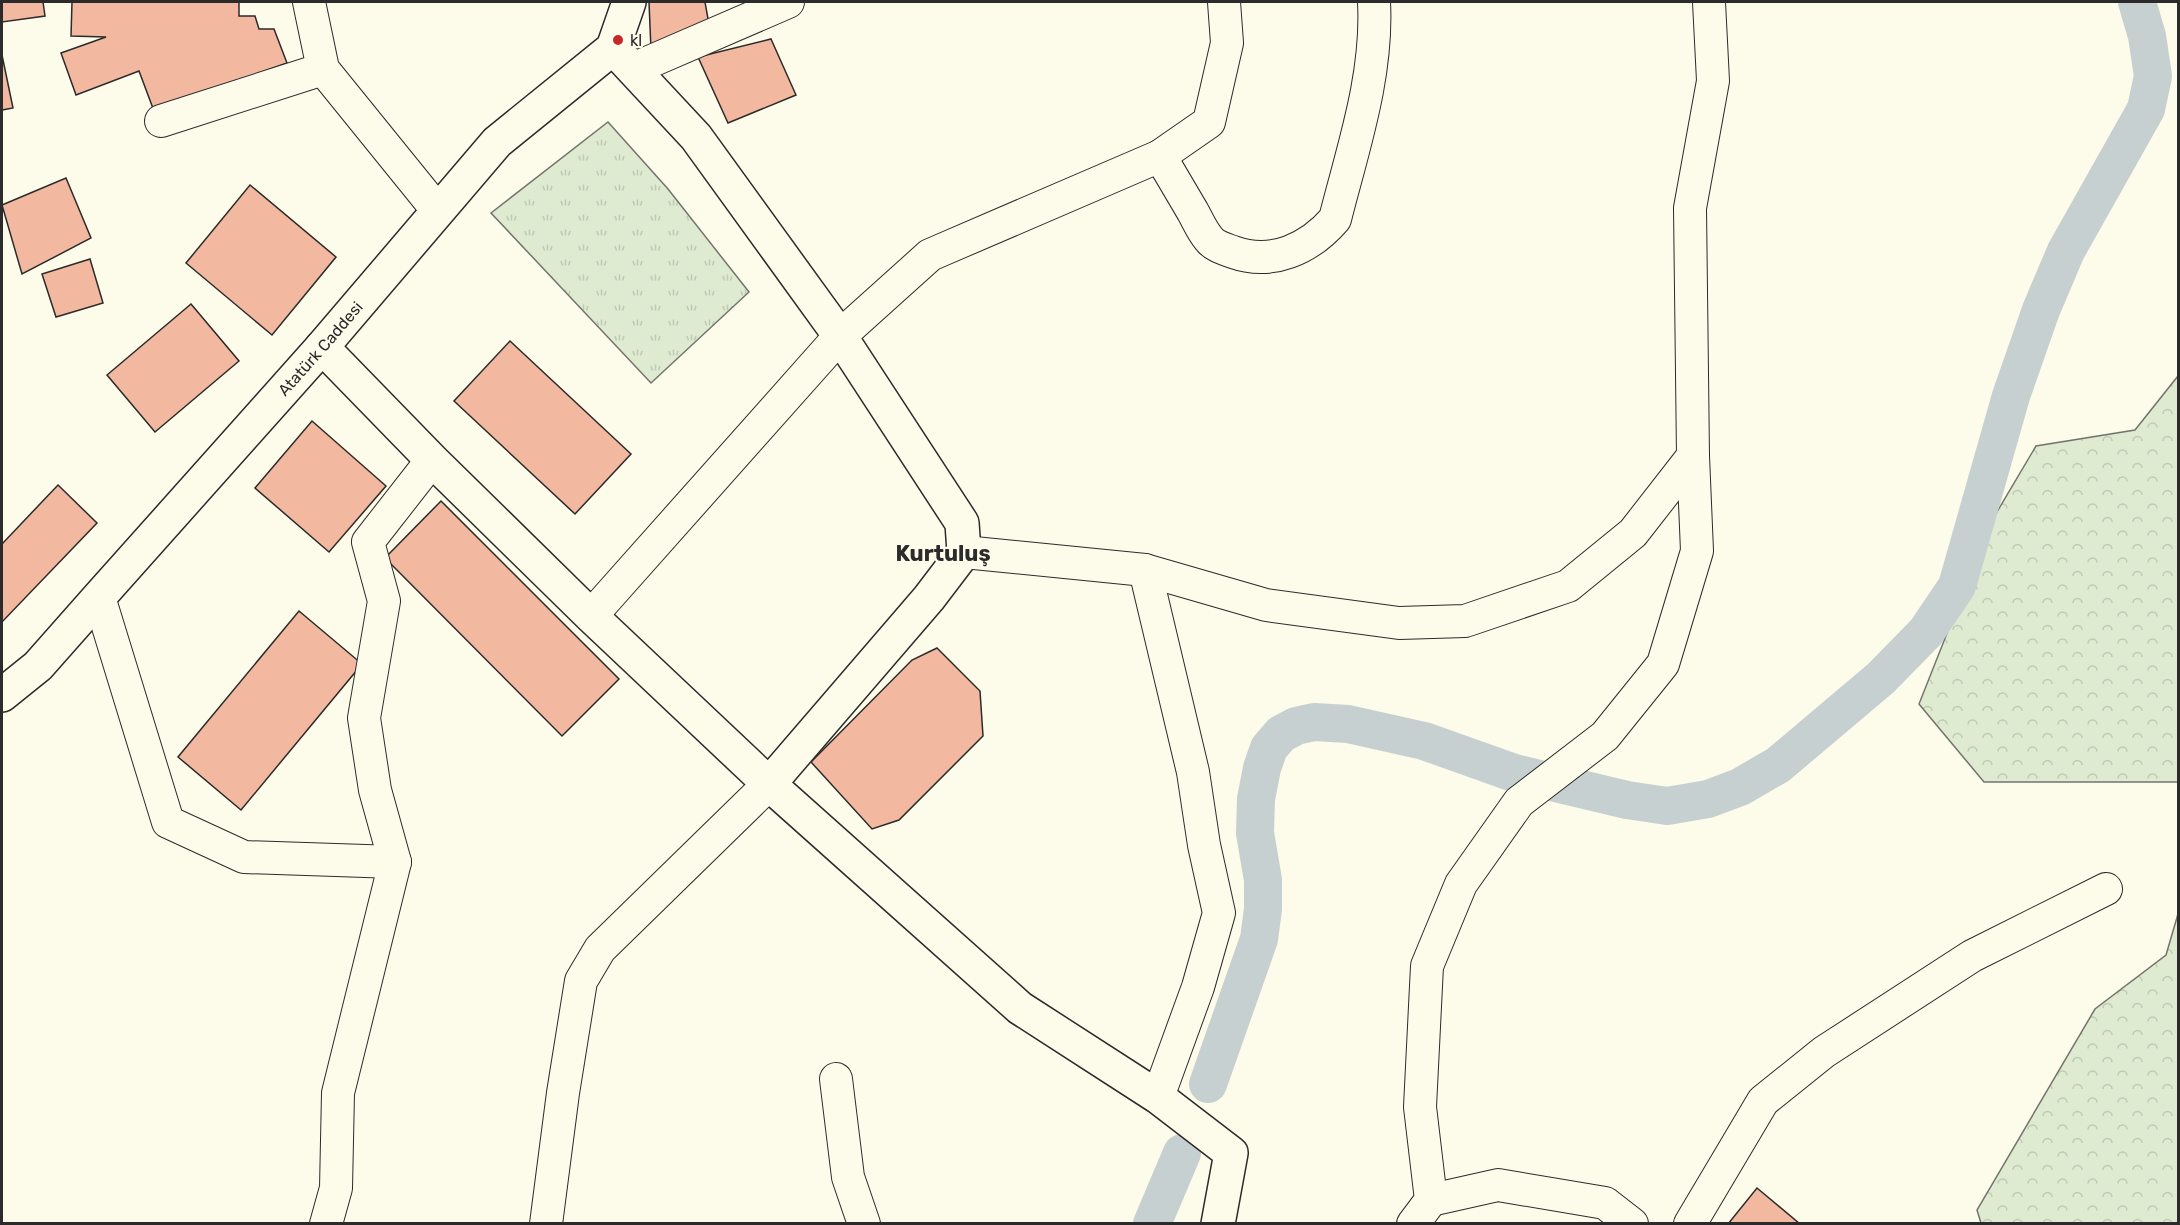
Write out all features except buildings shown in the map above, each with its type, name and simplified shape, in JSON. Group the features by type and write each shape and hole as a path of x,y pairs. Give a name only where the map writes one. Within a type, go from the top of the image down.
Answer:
{"street":[{"path":"309,2 323,69 438,211"},
{"path":"546,1224 563,1093 581,981 600,949 769,784 929,598 964,552 962,523 840,336 696,137 623,58 629,2"},
{"path":"623,58 788,2"},
{"path":"591,616 840,336 930,255 1160,156 1209,122 1227,43 1224,2"},
{"path":"1160,156 1210,242 1233,252 1257,257 1292,252 1308,244 1335,219 1368,88 1374,34 1374,2"},
{"path":"1632,1224 1605,1203 1498,1185 1422,1212 1420,1107 1427,966 1461,884 1519,802 1605,736 1663,664 1697,551 1693,456 1690,208 1713,81 1709,2"},
{"name":"Atatürk Caddesi","path":"2,695 38,666 322,347 497,142 623,58"},
{"path":"161,121 323,69"},
{"path":"322,347 432,460 591,616 769,784 1020,1008 1158,1097 1231,1154 1224,1223"},
{"path":"964,552 1145,570 1266,605 1399,623 1465,621 1568,586 1633,533 1693,456"},
{"path":"326,1224 336,1188 338,1093 395,862 375,790 364,718 384,601 368,542 432,460"},
{"path":"1145,570 1193,772 1204,845 1219,913 1198,987 1158,1097"},
{"path":"99,597 168,822 244,857 395,862"},
{"path":"1690,1224 1763,1101 1824,1052 1972,956 2106,889"},
{"path":"836,1079 848,1177 864,1224"}],"green space":[{"path":"608,122 668,189 749,292 651,383 491,213"},
{"path":"2178,376 2178,782 1984,782 1919,704 1991,522 2036,446 2135,430"},
{"path":"2178,914 2178,1223 1981,1223 1977,1210 2095,1009 2166,955"}],"waterway":[{"path":"1208,1084 1259,939 1263,909 1263,880 1255,833 1256,799 1262,768 1269,748 1281,734 1296,726 1314,722 1348,724 1424,741 1514,773 1627,800 1667,806 1708,799 1740,787 1778,765 1881,678 1926,632 1957,586 2011,396 2041,310 2066,251 2146,109 2153,76 2147,36 2137,2"},
{"path":"1152,1224 1182,1153"}],"place":[{"name":"kl","path":"618,40"}],"district":[{"name":"Kurtuluş","path":"943,553"}]}
